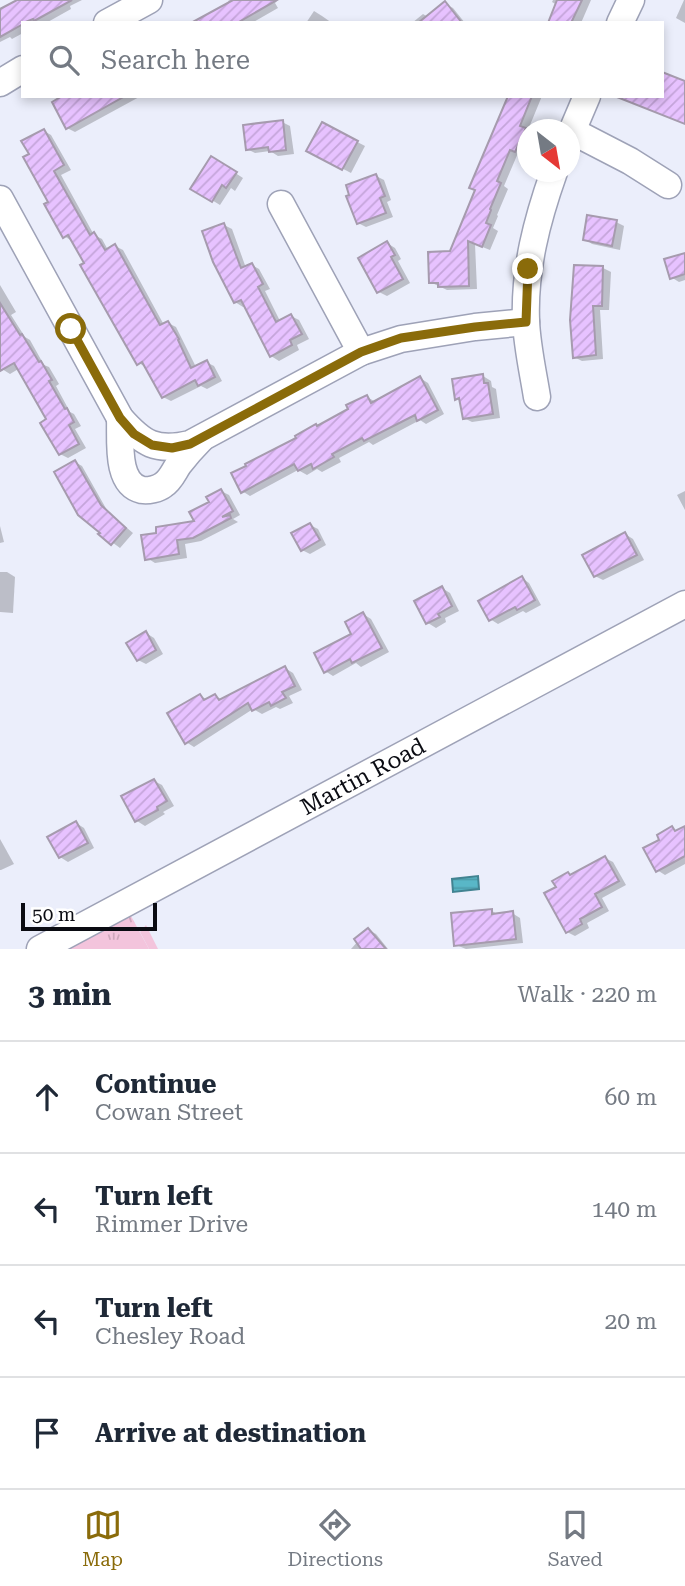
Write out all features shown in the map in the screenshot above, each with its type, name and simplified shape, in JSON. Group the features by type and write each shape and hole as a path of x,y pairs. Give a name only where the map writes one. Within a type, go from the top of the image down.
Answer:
{"street":[{"path":"111,21 149,0"},
{"path":"622,21 631,0"},
{"path":"577,119 586,98"},
{"path":"580,138 630,160 667,185"},
{"path":"537,397 526,322 528,269 539,218 551,182"},
{"path":"0,199 120,418 134,434 152,445 172,448 196,442 361,352 401,338 526,322"},
{"path":"281,204 361,352"},
{"path":"120,418 121,464 132,485 144,490 163,486 196,442"},
{"name":"Martin Road","path":"40,949 685,604"}],"green space":[{"path":"131,916 149,949 69,949"},
{"path":"146,925 158,949 149,949 140,932"}],"water":[{"path":"478,876 479,889 453,892 452,879"}],"building":[{"path":"17,0 72,0 34,21 21,21 21,25 0,37 0,9"},
{"path":"233,0 277,0 240,21 195,21"},
{"path":"557,0 582,0 572,21 549,21"},
{"path":"445,1 460,21 420,21"},
{"path":"664,73 685,81 685,124 620,98 664,98"},
{"path":"59,98 121,98 66,129 52,102"},
{"path":"507,98 531,98 523,119 517,119 517,148 515,152 510,150 497,181 501,183 490,209 486,223 491,225 482,247 468,241 469,286 438,287 438,283 429,283 428,252 450,251 475,190 469,188"},
{"path":"283,120 286,150 269,152 268,147 246,150 243,125"},
{"path":"322,122 358,141 342,170 306,151"},
{"path":"44,129 64,165 54,171 90,235 94,232 105,250 115,244 160,325 168,321 191,368 207,360 215,377 198,386 195,380 162,398 142,362 137,365 80,265 84,263 68,235 63,238 44,204 48,202 23,157 29,154 21,141"},
{"path":"211,156 237,172 226,188 222,185 212,202 190,189"},
{"path":"376,174 385,196 380,198 386,213 357,224 346,196 349,195 346,185"},
{"path":"587,215 617,220 612,246 583,240"},
{"path":"224,223 241,268 252,263 263,284 258,287 276,322 291,314 302,334 290,340 292,345 270,357 241,300 234,303 213,262 202,231"},
{"path":"387,241 395,255 391,257 403,279 377,293 358,258"},
{"path":"685,253 685,274 670,279 664,259"},
{"path":"574,265 603,266 602,306 593,306 596,355 573,358 570,320"},
{"path":"0,303 39,362 41,361 52,380 49,381 74,422 69,425 79,444 59,455 40,423 46,419 14,363 0,371"},
{"path":"483,374 484,383 488,383 493,414 463,419 459,398 455,400 452,379"},
{"path":"420,376 438,410 417,421 415,415 364,441 362,438 332,454 334,457 313,469 311,464 298,471 294,464 241,493 231,473 296,438 295,436 316,424 317,426 348,409 346,405 367,395 371,403"},
{"path":"75,460 101,505 126,528 111,545 78,515 54,472"},
{"path":"221,489 233,511 222,517 230,515 231,518 193,538 177,540 179,554 145,560 141,535 156,533 156,527 194,521 189,512 209,502 206,497"},
{"path":"310,523 320,540 301,551 291,533"},
{"path":"625,532 637,555 594,577 582,555"},
{"path":"522,576 535,600 489,621 478,601"},
{"path":"442,586 452,606 438,614 440,617 426,624 414,601"},
{"path":"363,612 382,648 352,663 350,659 324,673 314,653 351,634 345,622"},
{"path":"146,631 156,650 137,661 126,643"},
{"path":"285,666 295,686 282,692 286,698 271,706 269,702 252,711 248,703 185,744 167,713 200,694 204,700 215,694 219,700"},
{"path":"154,779 167,801 157,807 158,810 135,822 121,796"},
{"path":"76,821 88,843 59,858 47,837"},
{"path":"672,826 675,831 685,826 685,856 656,872 643,848 659,840 657,835"},
{"path":"605,856 619,881 595,894 602,907 580,919 582,924 566,933 544,893 556,887 552,881 568,872 570,875"},
{"path":"492,909 492,914 513,911 516,939 454,946 451,913"},
{"path":"368,928 386,949 361,949 354,939"}],"route":[{"path":"71,329 120,418 134,434 152,445 172,448 190,444 361,352 401,338 526,322 528,269"}]}
